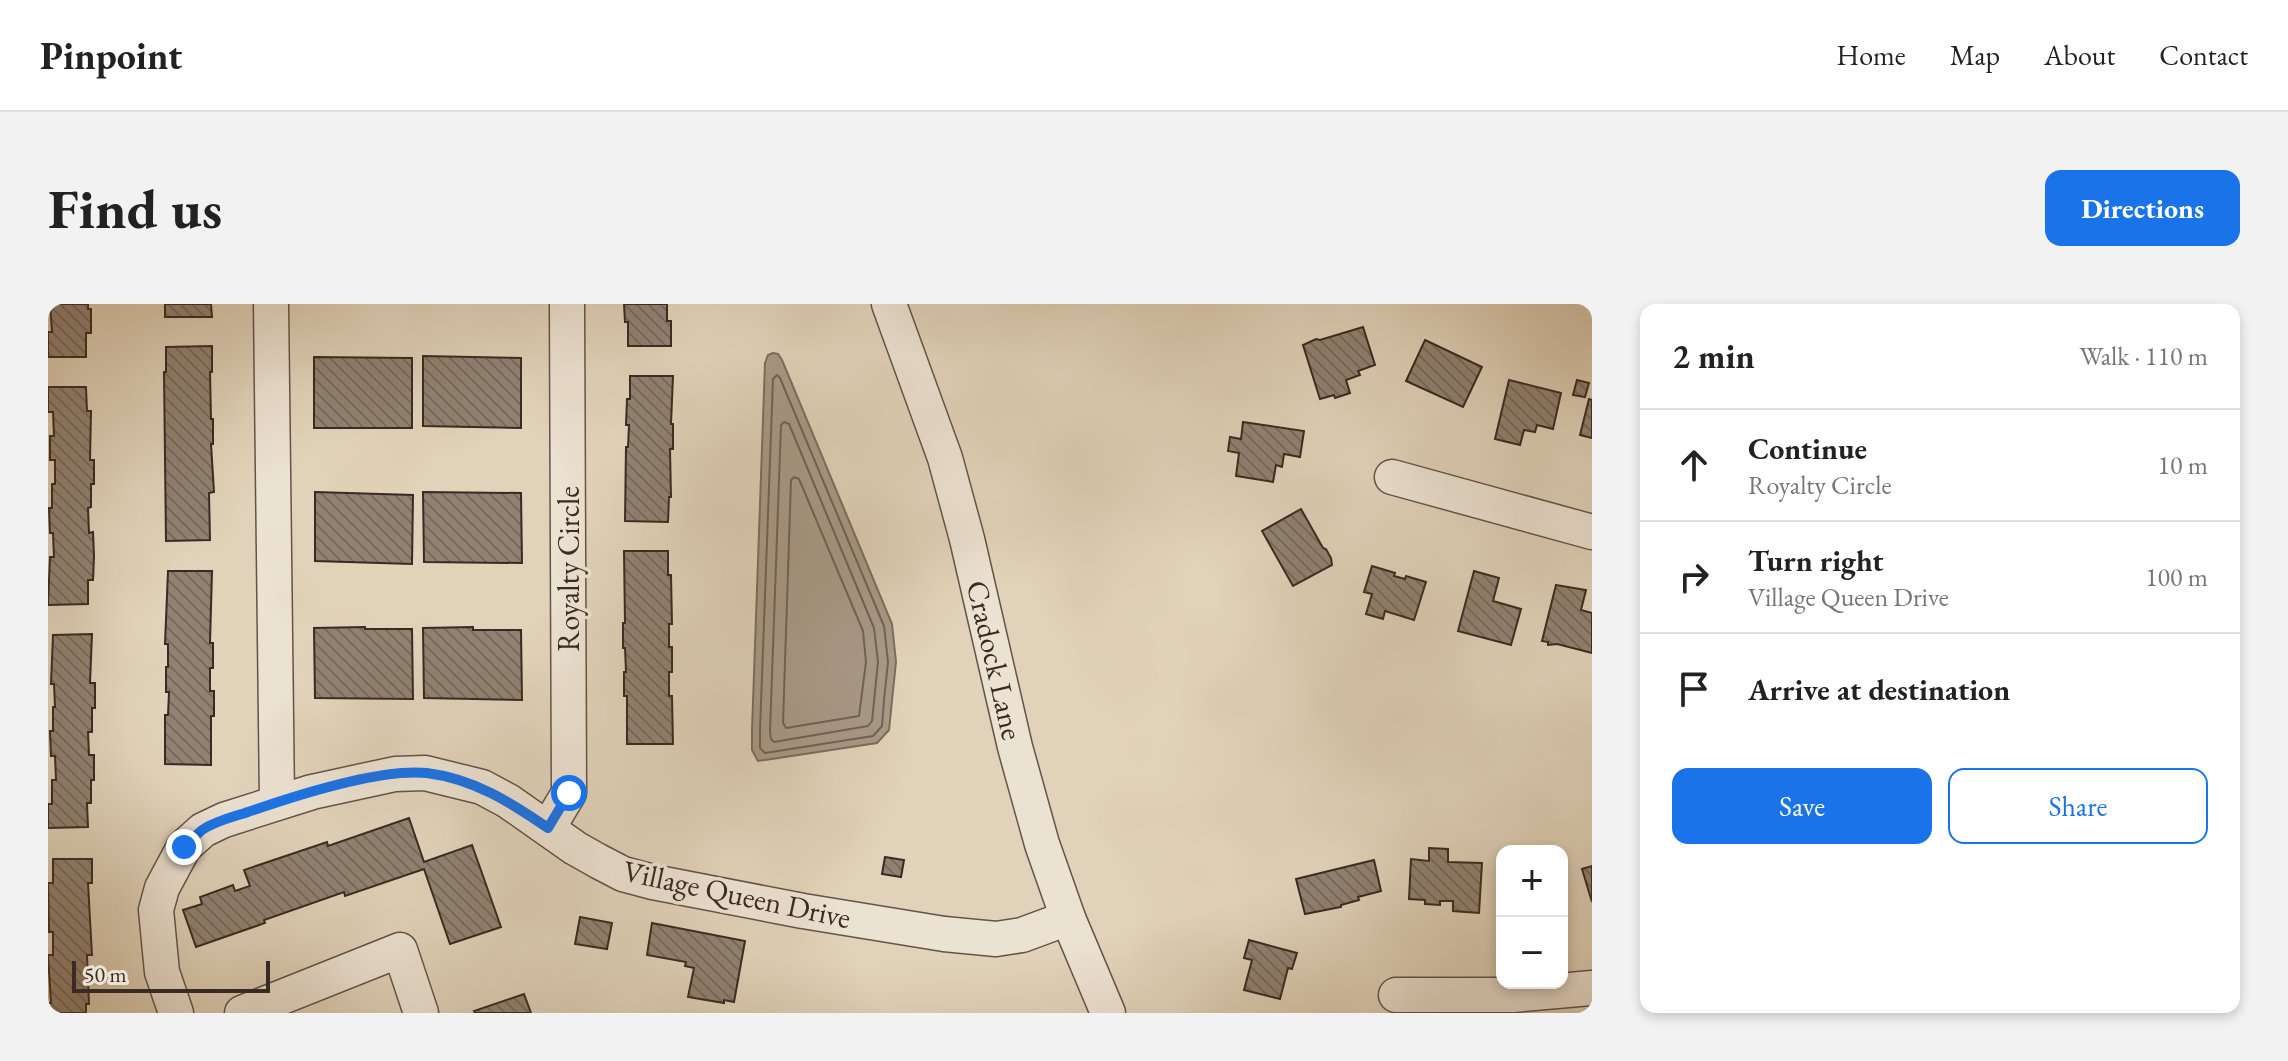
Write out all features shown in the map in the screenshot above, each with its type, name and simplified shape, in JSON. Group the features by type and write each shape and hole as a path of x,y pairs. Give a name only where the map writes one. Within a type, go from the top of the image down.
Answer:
{"street":[{"path":"271,304 277,802"},
{"name":"Royalty Circle","path":"548,828 569,793 567,304"},
{"name":"Cradock Lane","path":"889,304 945,458 1015,747 1042,844 1068,918 1108,1013"},
{"path":"1392,477 1592,532"},
{"name":"Village Queen Drive","path":"176,1013 162,972 156,910 162,888 184,847 203,830 224,820 277,802 395,774 425,773 482,787 508,801 575,848 623,874 653,882 803,911 944,934 996,939 1022,935 1068,918"},
{"path":"242,1013 400,950 421,1013"},
{"path":"1396,995 1513,995 1592,988"}],"water":[{"path":"773,353 782,360 892,624 896,662 889,730 877,743 758,761 752,750 752,730 765,363 768,355"}],"building":[{"path":"50,304 88,304 88,309 91,309 91,333 86,333 86,357 48,357 48,332 52,332"},
{"path":"165,304 211,304 212,317 165,317"},
{"path":"624,304 667,304 671,346 628,346"},
{"path":"1363,327 1375,365 1358,371 1360,375 1346,380 1350,393 1320,399 1303,345"},
{"path":"1425,340 1482,367 1463,407 1406,381"},
{"path":"212,346 214,492 209,493 210,540 166,541 166,347"},
{"path":"423,356 521,358 521,428 423,426"},
{"path":"314,357 412,358 412,428 314,428"},
{"path":"630,376 673,376 673,449 670,449 668,522 625,521"},
{"path":"1509,380 1561,393 1553,429 1537,425 1535,432 1524,430 1520,445 1495,439"},
{"path":"1577,380 1589,383 1585,397 1573,395"},
{"path":"48,387 86,387 87,411 91,411 90,460 94,460 94,484 91,484 91,507 88,508 94,556 93,580 88,580 88,604 48,605 50,557 54,557 49,508 52,508 52,484 55,484 55,460 50,460 50,436 54,436 53,412 48,412"},
{"path":"1589,399 1592,400 1592,438 1580,435"},
{"path":"1243,422 1304,431 1300,457 1284,454 1282,467 1276,465 1273,482 1236,476 1239,453 1228,451 1230,437 1241,439"},
{"path":"315,492 413,495 412,564 315,561"},
{"path":"423,492 521,493 522,563 424,562"},
{"path":"1301,509 1331,558 1332,565 1293,586 1262,531"},
{"path":"624,551 668,551 672,624 669,624 672,672 669,672 669,696 672,696 673,744 627,744 623,648"},
{"path":"1372,566 1395,573 1394,576 1426,582 1414,620 1385,611 1383,619 1366,614 1372,594 1364,592"},
{"path":"168,571 212,571 210,643 213,643 213,668 210,668 210,691 214,691 214,716 211,716 211,765 165,764 165,715 168,715 169,692 166,692 168,644 165,644"},
{"path":"1474,571 1499,578 1493,601 1521,609 1511,645 1458,631"},
{"path":"1556,585 1586,590 1581,610 1592,613 1592,653 1557,644 1548,645 1548,642 1542,641"},
{"path":"473,627 473,630 521,630 522,700 424,698 423,628"},
{"path":"314,628 412,629 413,699 315,698"},
{"path":"92,634 90,683 95,683 95,708 92,708 92,732 88,732 89,755 94,755 94,780 91,780 91,803 87,803 88,827 48,828 52,780 56,780 50,731 53,731 55,707 54,684 51,684 53,635"},
{"path":"409,818 424,862 472,845 501,927 450,944 424,869 345,896 344,892 196,947 183,910 202,904 200,897 233,885 235,891 250,886 244,870"},
{"path":"1429,848 1448,849 1448,862 1482,863 1479,913 1453,911 1453,901 1440,901 1440,905 1409,899 1411,859 1429,861"},
{"path":"885,857 904,860 901,877 882,874"},
{"path":"53,859 92,859 92,883 88,883 92,955 87,955 89,1004 86,1004 86,1013 48,1013 48,1003 51,1003 48,955 53,955 53,932 49,932 48,883 53,883"},
{"path":"1374,860 1381,891 1358,897 1359,900 1341,907 1305,914 1296,879"},
{"path":"1592,866 1592,902 1582,869"},
{"path":"580,917 612,923 607,949 575,944"},
{"path":"652,923 745,941 734,1002 688,997 694,968 685,966 686,962 647,955"},
{"path":"1249,940 1297,953 1292,969 1288,968 1280,999 1244,990 1252,960 1244,958"},
{"path":"524,994 531,1013 474,1011"}],"route":[{"path":"184,847 203,830 224,820 312,792 395,774 425,773 482,787 548,828 569,793"}]}
